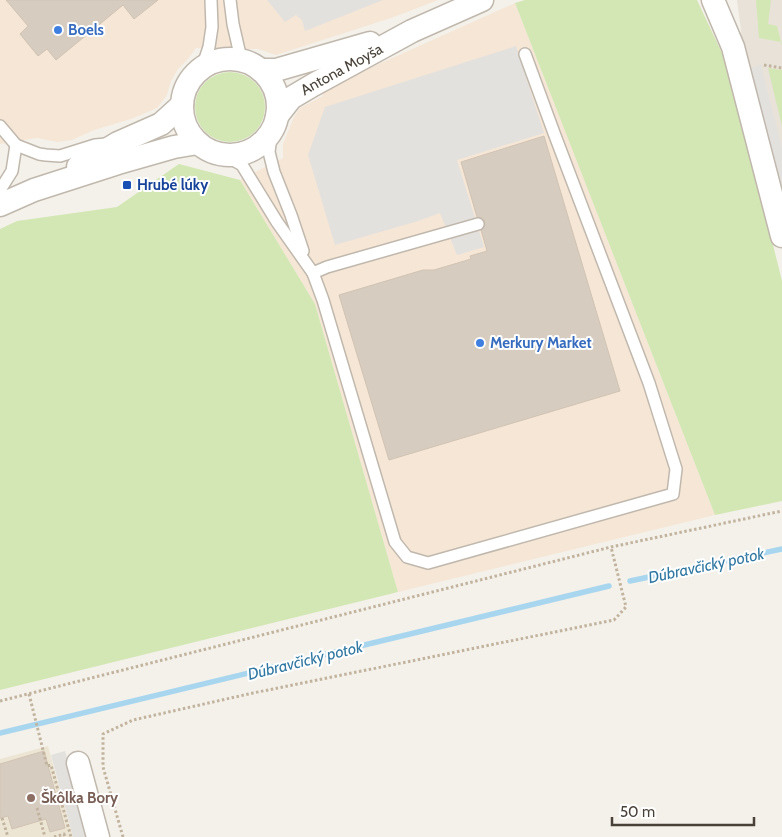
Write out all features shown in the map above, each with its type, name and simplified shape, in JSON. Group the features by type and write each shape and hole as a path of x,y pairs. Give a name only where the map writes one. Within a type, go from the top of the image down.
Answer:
{"street":[{"name":"Antona Moyša","path":"275,122 291,98 412,30 482,0"},
{"path":"713,0 733,48 781,227"},
{"path":"729,0 733,48"},
{"name":"Antona Moyša","path":"261,70 276,70 412,30"},
{"path":"222,59 241,59 261,70 272,83 278,107 275,122 267,137 260,144 252,150 234,155 224,155 210,151 198,144 189,133 183,120 182,98 187,84 196,72 208,64 222,59"},
{"path":"48,185 118,143 161,124 182,106"},
{"path":"0,205 48,185 174,147 198,144"},
{"path":"78,763 98,837"}],"lane":[{"path":"202,68 210,47 212,27 211,0"},
{"path":"230,0 241,59"},
{"path":"275,122 269,152 274,172 326,309 395,542 407,557 428,563 673,494 676,469 649,383 525,54"},
{"path":"0,126 16,145 40,154 60,156 95,145 118,143"},
{"path":"0,190 12,171 16,145"},
{"path":"224,155 242,165 277,222 310,269"},
{"path":"310,269 327,267 478,224"}],"path":[{"path":"764,65 782,68"},
{"path":"0,701 612,547 782,511"},
{"path":"123,837 103,767 103,734 133,720 234,697 614,620 626,606 612,547"},
{"path":"29,694 48,766 51,765 71,837"},
{"path":"37,808 45,837"},
{"path":"2,818 8,837"},
{"path":"54,837 64,834 65,837"}],"shaded area":[{"path":"0,0 438,0 394,17 276,55 258,49 196,48 178,69 171,81 167,95 157,108 131,119 94,130 72,140 57,142 37,138 0,144"},
{"path":"267,0 383,0 305,31 302,20 296,15 285,22"},
{"path":"737,0 782,0 782,210 745,61"},
{"path":"515,3 715,515 398,592 315,304 240,180 283,158 283,144 294,117 300,108 323,96 321,90"},
{"path":"516,46 544,133 457,160 484,247 457,255 440,213 335,245 308,155 325,107"},
{"path":"761,65 782,148 782,195 746,69"},
{"name":"Škôlka Bory","path":"48,746 73,837 0,837 0,759"},
{"path":"65,751 88,837 73,837 51,755"}],"green space":[{"path":"525,0 697,0 729,68 782,281 782,501 715,515 515,3"},
{"path":"756,0 771,0 768,24 777,26 781,42 759,38"},
{"path":"768,68 782,70 782,126"},
{"path":"230,72 249,78 259,88 265,107 259,126 249,136 230,142 211,136 201,126 195,107 201,88 211,78"},
{"path":"179,164 240,180 315,304 398,592 0,690 0,229 17,221 117,207"}],"building":[{"name":"Boels","path":"6,0 158,0 134,19 123,5 56,60 47,49 38,56 20,34 28,26"},
{"name":"Merkury Market","path":"544,136 620,391 389,460 339,295 423,270 434,270 471,259 470,256 487,251 481,230 485,226 485,222 483,218 477,217 461,162"},
{"name":"Škôlka Bory","path":"44,751 65,828 50,832 46,819 12,829 8,816 0,818 0,764"}],"waterway":[{"name":"Dúbravčický potok","path":"630,581 782,549"},
{"name":"Dúbravčický potok","path":"0,733 609,586"}],"place":[{"name":"Boels","path":"58,30"},
{"name":"Hrubé lúky","path":"127,185"},
{"name":"Merkury Market","path":"480,343"},
{"name":"Škôlka Bory","path":"31,798"}]}
